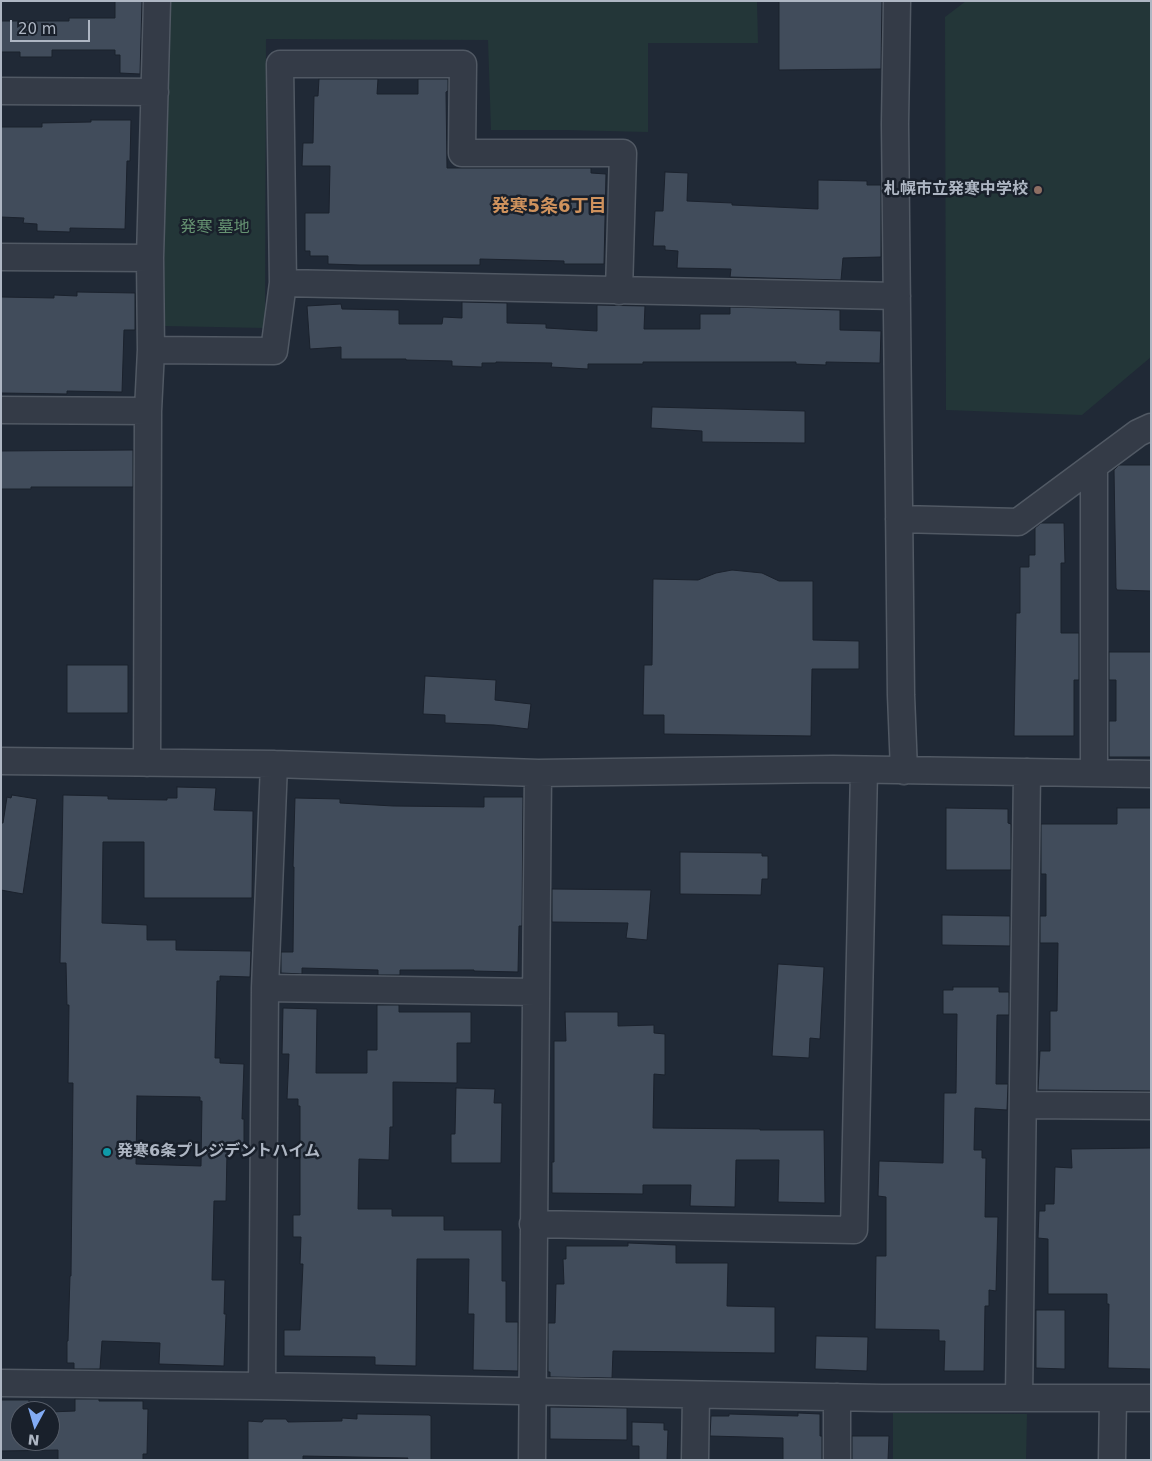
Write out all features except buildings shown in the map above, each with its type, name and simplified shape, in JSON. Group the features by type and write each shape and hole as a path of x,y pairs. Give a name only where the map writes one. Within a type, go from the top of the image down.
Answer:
{"street":[{"path":"147,763 148,411 151,350 150,258 157,1"},
{"path":"897,1 895,124 901,695 904,771"},
{"path":"151,350 274,351 283,283 280,64 463,64 462,153 623,153 619,291"},
{"path":"1,91 154,92"},
{"path":"1,257 150,258"},
{"path":"283,283 897,296"},
{"path":"1,410 148,411"},
{"path":"899,519 1018,522 1138,433 1151,427"},
{"path":"1094,466 1094,773"},
{"path":"1,761 274,764 538,772 833,769 1151,774"},
{"path":"262,1386 266,988 274,764"},
{"path":"534,1224 854,1230 864,770"},
{"path":"532,1460 538,772"},
{"path":"1019,1398 1027,772"},
{"path":"266,988 536,992"},
{"path":"1023,1105 1151,1106"},
{"path":"1,1383 837,1397 1151,1398"},
{"path":"695,1460 696,1395"},
{"path":"837,1397 837,1460"},
{"path":"1112,1460 1113,1398"}],"green space":[{"name":"発寒 墓地","path":"165,1 757,1 758,43 648,43 648,132 491,130 488,40 266,39 265,328 164,326"},
{"name":"札幌市立発寒中学校","path":"966,1 1151,2 1151,357 1082,415 946,410 945,17"},
{"path":"893,1413 1027,1414 1026,1460 893,1460"}],"place":[{"name":"札幌市立発寒中学校","path":"1038,190"},
{"name":"発寒6条プレジデントハイム","path":"107,1152"}],"district":[{"name":"発寒5条6丁目","path":"549,207"}]}
